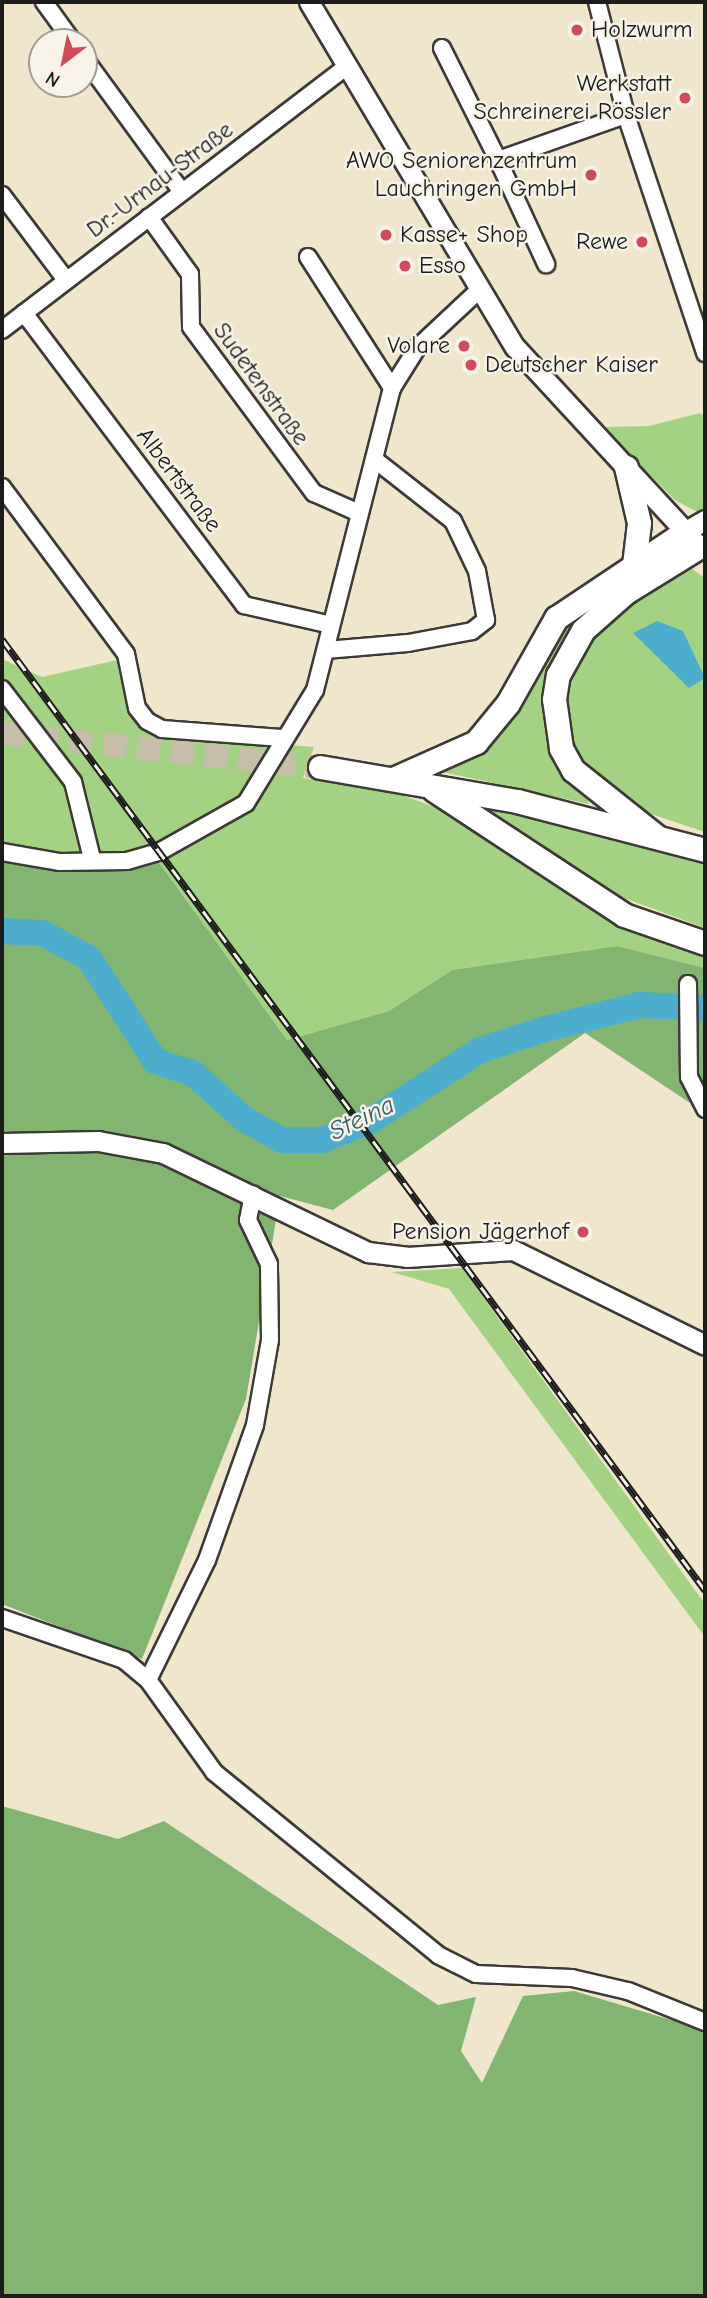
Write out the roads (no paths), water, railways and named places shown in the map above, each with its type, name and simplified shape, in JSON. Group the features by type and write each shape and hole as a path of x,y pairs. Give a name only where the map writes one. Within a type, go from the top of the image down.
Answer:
{"highway":[{"path":"626,467 639,523 634,565"},
{"path":"393,779 476,742 498,717 556,618 634,565 700,539"},
{"path":"656,836 573,770 561,748 554,699 558,674 583,629 626,592 700,539"},
{"path":"320,767 426,785 656,836 705,850"},
{"path":"426,785 624,915 705,943"}],"main road":[{"path":"309,2 478,291 539,377 700,539"},
{"path":"2,1143 98,1142 163,1153 253,1194 368,1252 407,1258 501,1249 539,1260 705,1345"}],"street":[{"path":"44,2 63,28"},
{"path":"597,2 625,116 705,353"},
{"path":"442,48 546,264"},
{"name":"Dr.-Urnau-Straße","path":"2,330 346,67"},
{"path":"98,77 181,192"},
{"path":"498,160 625,116"},
{"path":"2,195 66,280"},
{"name":"Sudetenstraße","path":"149,217 190,274 191,327 314,494 359,513"},
{"path":"308,257 392,388"},
{"path":"2,852 60,862 127,860 159,852 225,819 264,781 282,738 310,705 392,388 417,348 478,291"},
{"name":"Albertstraße","path":"24,313 244,605 331,625"},
{"path":"326,650 408,643 472,631 486,620 477,572 453,521 374,459"},
{"path":"2,487 126,654 137,708 147,721 162,729 282,738"},
{"path":"2,689 74,782 92,859"},
{"path":"688,984 685,1039 689,1077 705,1109"},
{"path":"148,1681 207,1560 255,1425 270,1340 269,1264 248,1220 253,1194"},
{"path":"2,1618 124,1660 148,1681 214,1772 438,1955 476,1974 572,1978 628,1991 705,2022"}],"water":[{"path":"657,621 683,631 705,678 689,688 633,633"}],"waterway":[{"name":"Steina","path":"2,931 42,933 89,958 155,1061 193,1073 244,1119 282,1140 322,1140 370,1121 480,1050 545,1029 640,1005 705,1008"}],"tunnel":[{"path":"2,733 320,767"}],"railway":[{"path":"2,639 705,1590"}],"place":[{"name":"Holzwurm","path":"577,30"},
{"name":"Werkstatt Schreinerei Rössler","path":"685,98"},
{"name":"AWO Seniorenzentrum Lauchringen GmbH","path":"591,175"},
{"name":"Kasse+ Shop","path":"386,235"},
{"name":"Rewe","path":"642,242"},
{"name":"Esso","path":"405,266"},
{"name":"Volare","path":"464,346"},
{"name":"Deutscher Kaiser","path":"471,365"},
{"name":"Pension Jägerhof","path":"583,1232"}]}
